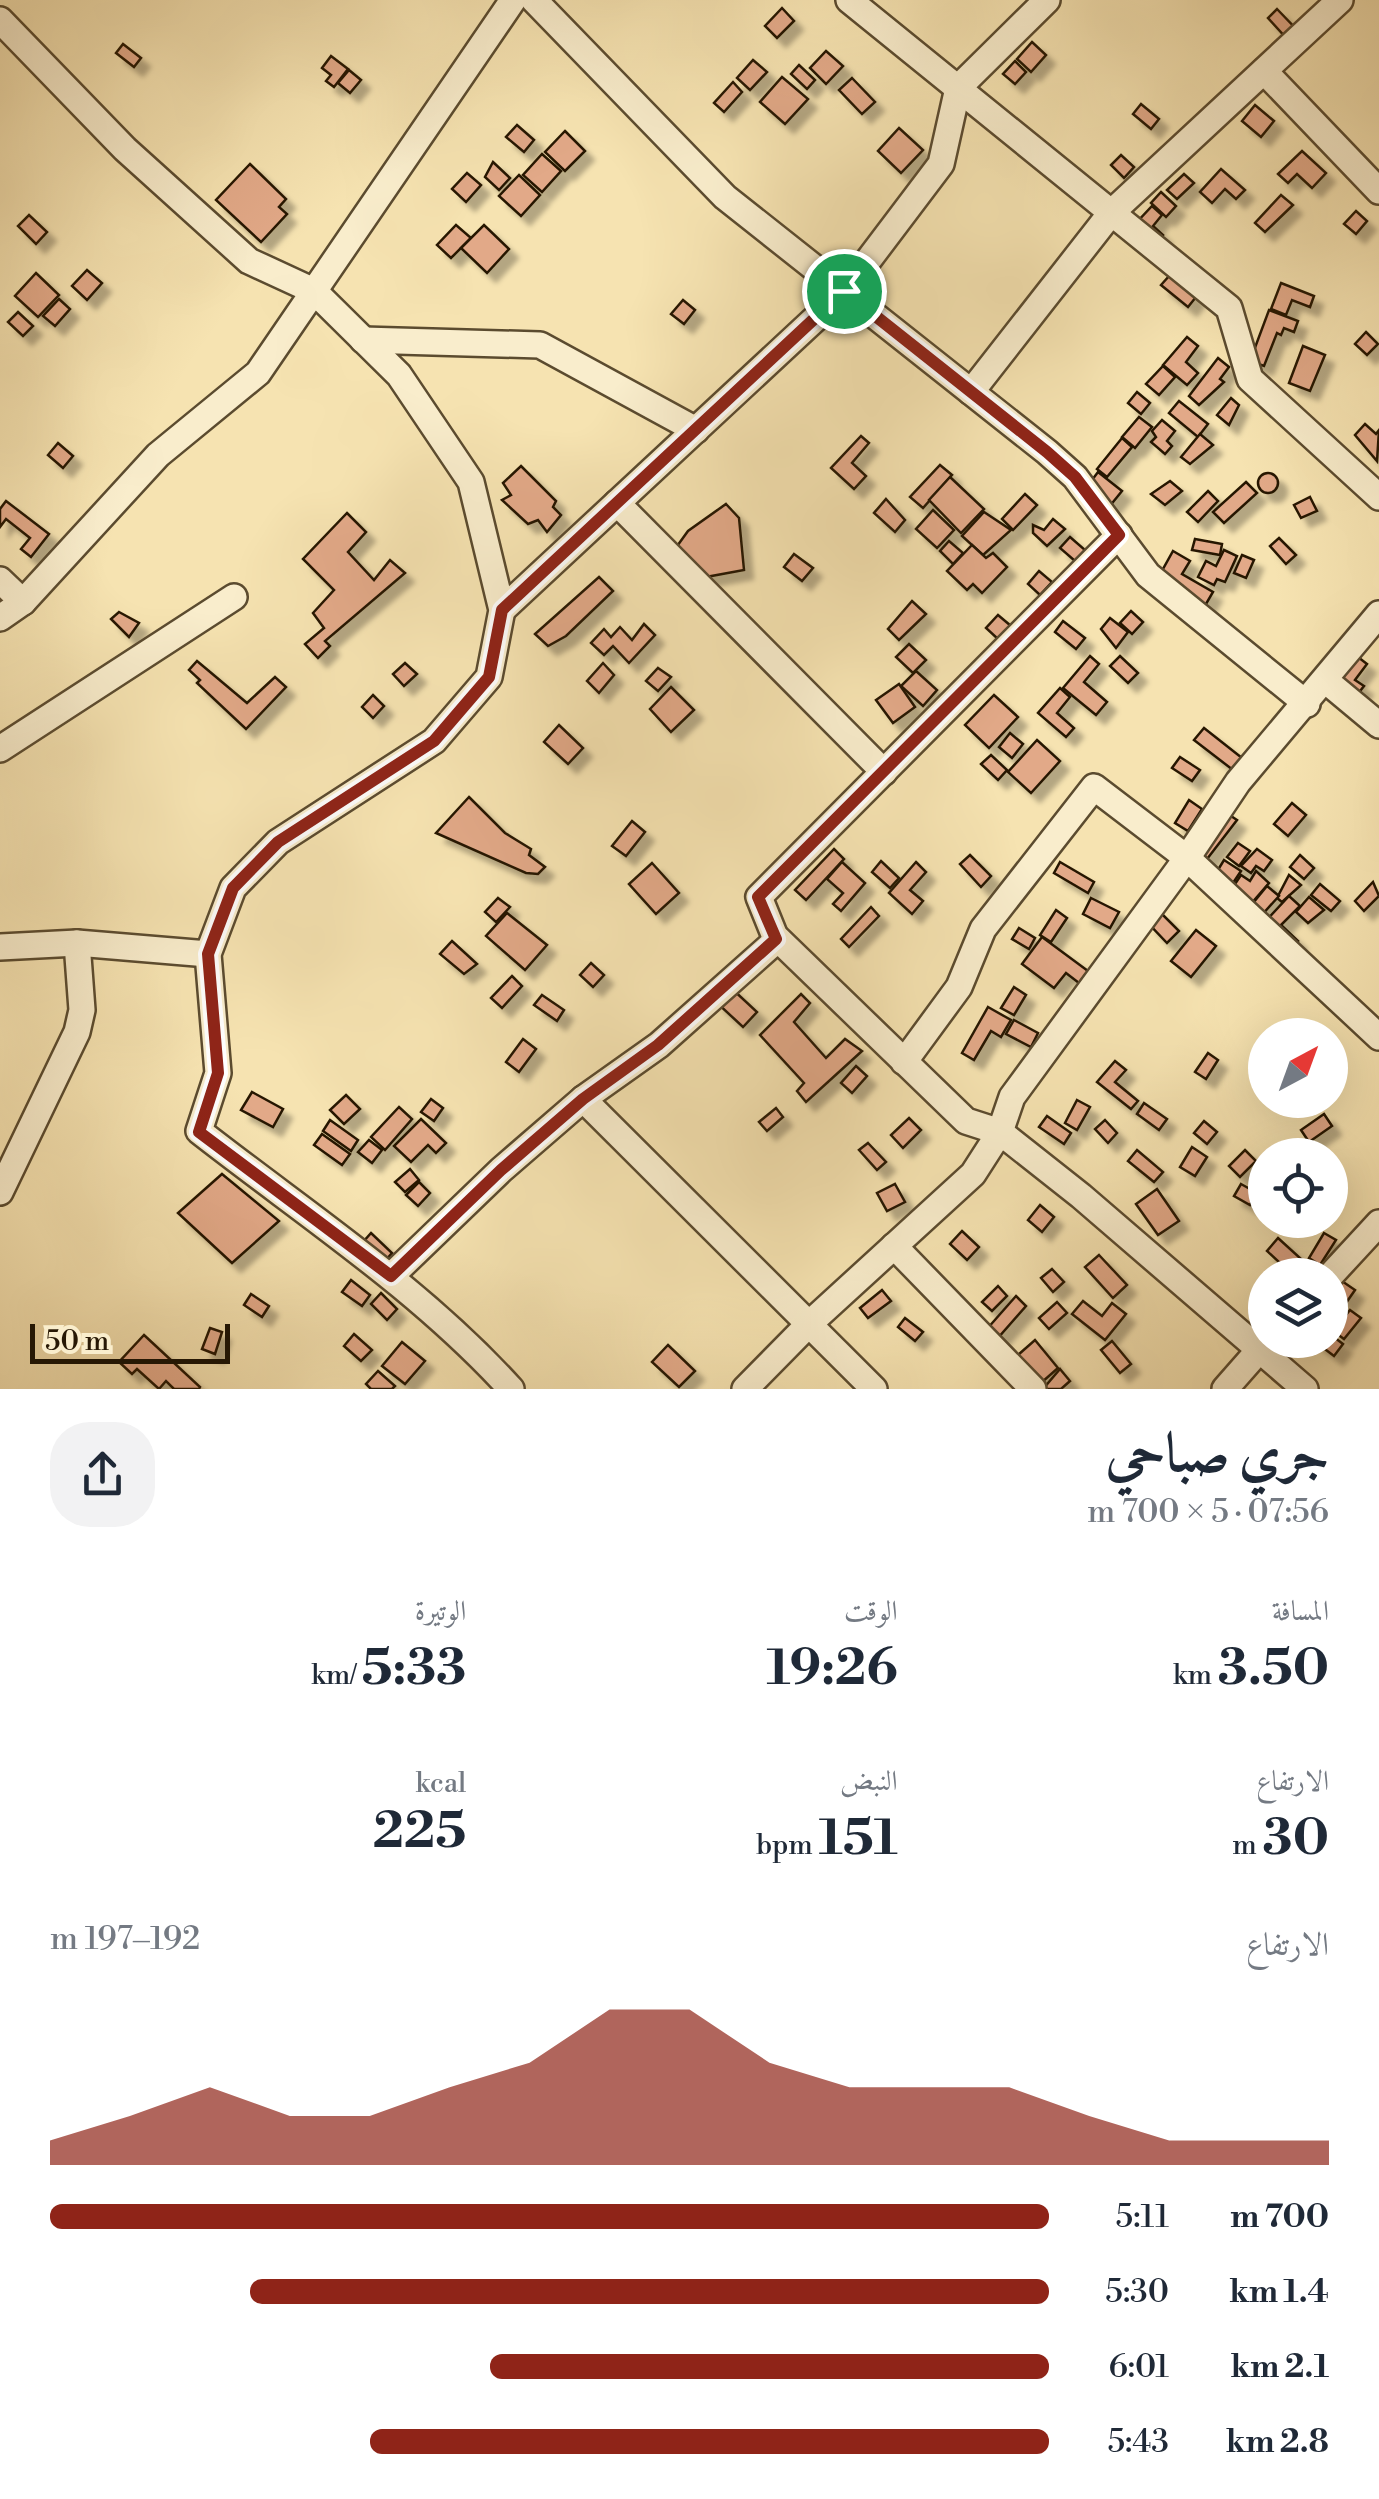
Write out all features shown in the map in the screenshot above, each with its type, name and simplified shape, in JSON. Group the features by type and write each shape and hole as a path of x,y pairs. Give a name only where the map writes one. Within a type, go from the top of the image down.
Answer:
{"street":[{"path":"0,618 24,602 158,454 258,373 514,0"},
{"path":"534,0 726,197 1075,477 1148,575 1308,704"},
{"path":"848,0 1229,308 1250,379 1379,497"},
{"path":"502,610 844,291 941,164 958,88 1047,0"},
{"path":"971,392 1111,213 1340,0"},
{"path":"0,20 125,149 248,261 314,291 364,340 399,375 471,482 502,610 489,677 434,741 278,842 233,888 208,954 218,1073 199,1132 391,1276 511,1389"},
{"path":"1264,71 1379,191"},
{"path":"364,340 540,344 696,430"},
{"path":"618,503 884,772"},
{"path":"1119,535 758,897 776,939 812,969 966,1121 1000,1132 1248,1333"},
{"path":"0,580 24,602"},
{"path":"0,750 234,597"},
{"path":"746,1389 809,1324 974,1174 1000,1132 1012,1097 1188,858 1238,782 1308,704 1379,614"},
{"path":"1325,680 1379,725"},
{"path":"904,1062 959,987 982,929 1089,788 1098,789 1188,858 1379,1037"},
{"path":"391,1276 583,1099 658,1045 776,939"},
{"path":"0,947 77,943 208,954"},
{"path":"0,1192 76,1032 82,1010 77,943"},
{"path":"583,1099 874,1389"},
{"path":"1347,1258 1379,1223"},
{"path":"894,1246 1033,1389"},
{"path":"1225,1389 1252,1358"},
{"path":"1275,1358 1305,1389"}],"building":[{"path":"782,8 794,21 777,38 765,26"},
{"path":"1277,9 1299,32 1289,41 1268,18"},
{"path":"1032,42 1046,55 1031,72 1017,59"},
{"path":"123,44 141,58 134,67 116,53"},
{"path":"826,51 843,66 826,84 810,68"},
{"path":"331,56 348,69 334,87 326,81 331,75 322,68"},
{"path":"753,60 767,72 750,90 737,78"},
{"path":"1015,61 1026,72 1015,84 1003,74"},
{"path":"799,65 815,80 807,89 791,74"},
{"path":"349,70 361,80 350,93 338,83"},
{"path":"782,77 808,99 785,124 760,102"},
{"path":"852,78 875,102 862,114 839,90"},
{"path":"733,82 742,92 724,112 714,103"},
{"path":"1141,104 1159,119 1151,129 1133,114"},
{"path":"1255,105 1274,121 1261,137 1242,121"},
{"path":"517,125 534,140 524,152 506,137"},
{"path":"899,128 923,150 901,173 878,151"},
{"path":"565,131 585,151 565,171 545,152"},
{"path":"1302,151 1326,173 1312,188 1297,174 1288,183 1278,174"},
{"path":"542,154 561,171 542,192 523,175"},
{"path":"1121,155 1134,167 1124,178 1111,165"},
{"path":"493,162 510,178 499,190 485,177"},
{"path":"250,164 286,199 279,207 287,214 261,242 216,200"},
{"path":"1221,169 1245,190 1236,199 1225,189 1212,203 1200,192"},
{"path":"467,173 481,185 466,202 452,189"},
{"path":"1184,174 1194,183 1177,199 1167,190"},
{"path":"519,175 540,195 521,216 499,196"},
{"path":"1161,192 1176,206 1166,217 1151,203"},
{"path":"1281,195 1293,205 1265,232 1255,223"},
{"path":"1152,206 1162,215 1153,226 1163,235 1157,241 1137,222"},
{"path":"1356,211 1367,221 1356,234 1344,224"},
{"path":"29,215 47,232 36,244 18,226"},
{"path":"456,225 471,238 451,258 437,245"},
{"path":"484,225 509,249 487,273 461,248"},
{"path":"87,270 102,283 87,300 72,286"},
{"path":"36,273 59,295 38,317 15,296"},
{"path":"1170,275 1196,297 1188,307 1161,285"},
{"path":"1281,283 1314,296 1310,307 1292,300 1286,315 1271,309"},
{"path":"59,299 70,309 55,326 43,316"},
{"path":"683,300 695,310 684,324 671,314"},
{"path":"1269,310 1298,321 1294,332 1284,328 1281,335 1277,333 1264,366 1250,361"},
{"path":"18,312 33,326 23,336 8,322"},
{"path":"1366,332 1378,344 1367,355 1355,344"},
{"path":"1187,337 1198,346 1186,362 1198,373 1187,385 1163,365"},
{"path":"1303,346 1325,355 1310,391 1289,383"},
{"path":"1218,358 1229,367 1220,379 1224,382 1199,405 1189,396"},
{"path":"1163,366 1175,377 1159,395 1146,384"},
{"path":"1137,392 1150,403 1141,414 1128,403"},
{"path":"1231,398 1239,405 1229,425 1217,415"},
{"path":"1179,401 1208,424 1198,437 1169,413"},
{"path":"1139,417 1152,427 1135,448 1122,437"},
{"path":"1162,420 1175,431 1167,441 1172,446 1165,454 1151,442 1156,437 1152,431"},
{"path":"1365,424 1376,434 1379,430 1377,461 1355,435"},
{"path":"1200,434 1213,445 1190,464 1181,457"},
{"path":"861,436 869,443 852,463 866,476 854,489 831,468"},
{"path":"1122,438 1132,447 1107,477 1097,469"},
{"path":"58,443 73,456 63,468 48,455"},
{"path":"940,465 952,475 923,508 910,497"},
{"path":"521,466 556,501 553,507 561,515 547,532 538,520 528,524 502,500 511,495 503,483"},
{"path":"1098,472 1122,491 1109,507 1086,488"},
{"path":"1264,473 1272,473 1278,483 1272,493 1264,493 1258,487 1258,479"},
{"path":"950,477 984,509 961,533 929,500"},
{"path":"1170,481 1182,491 1165,505 1151,494"},
{"path":"1246,482 1257,493 1224,523 1213,512"},
{"path":"1208,491 1218,501 1198,522 1187,512"},
{"path":"1025,494 1037,505 1013,530 1002,519"},
{"path":"1310,497 1317,511 1301,518 1294,505"},
{"path":"886,499 905,520 895,532 874,513"},
{"path":"6,501 49,534 31,557 21,549 30,538 6,519 0,527 0,509"},
{"path":"726,504 739,518 744,570 695,579 675,549 688,531"},
{"path":"933,510 954,530 937,548 916,529"},
{"path":"984,512 1011,530 983,555 962,536"},
{"path":"347,513 366,532 348,552 374,580 390,560 405,573 325,641 330,646 318,658 305,644 324,628 313,613 334,590 303,559"},
{"path":"1053,519 1065,529 1047,546 1033,533 1033,525 1044,530"},
{"path":"1070,537 1085,550 1075,561 1060,548"},
{"path":"1279,538 1296,555 1286,564 1270,546"},
{"path":"1195,539 1222,544 1220,555 1192,550"},
{"path":"949,541 963,553 953,564 940,551"},
{"path":"972,545 986,558 993,553 1007,567 982,593 973,584 967,590 947,571"},
{"path":"1224,550 1237,556 1225,582 1217,579 1214,585 1198,577 1206,561 1216,566"},
{"path":"1173,551 1190,561 1182,574 1213,592 1206,604 1153,587"},
{"path":"794,554 813,568 802,581 784,567"},
{"path":"1242,555 1254,560 1246,578 1234,573"},
{"path":"1039,571 1052,582 1040,595 1028,584"},
{"path":"599,577 613,591 566,636 548,646 535,634"},
{"path":"912,601 926,614 899,640 888,629"},
{"path":"1131,611 1143,622 1132,634 1120,623"},
{"path":"119,612 139,623 129,637 111,619"},
{"path":"998,615 1011,626 999,640 986,628"},
{"path":"1110,618 1128,632 1116,648 1101,629"},
{"path":"1063,621 1085,638 1076,649 1055,632"},
{"path":"644,624 655,635 629,663 613,646 604,655 591,643 604,629 611,637 620,627 632,640"},
{"path":"909,644 926,660 913,673 896,657"},
{"path":"1090,656 1099,664 1084,682 1107,702 1096,715 1063,688"},
{"path":"1120,656 1138,673 1128,683 1110,666"},
{"path":"1358,657 1367,664 1355,680 1364,686 1357,695 1339,681"},
{"path":"197,661 247,703 275,677 286,687 246,729 197,683 200,680 189,670"},
{"path":"405,663 417,674 404,686 393,674"},
{"path":"603,663 614,675 599,693 587,681"},
{"path":"658,668 671,677 658,691 646,681"},
{"path":"916,671 937,690 923,706 901,686"},
{"path":"899,684 915,707 893,723 876,700"},
{"path":"671,687 694,710 671,732 650,709"},
{"path":"1060,688 1070,697 1057,713 1074,728 1066,737 1038,713"},
{"path":"373,695 384,706 373,718 362,707"},
{"path":"994,695 1018,717 989,748 965,725"},
{"path":"559,725 583,748 568,764 544,742"},
{"path":"1204,728 1242,758 1233,770 1194,740"},
{"path":"1010,733 1023,744 1012,758 999,747"},
{"path":"1037,740 1060,761 1031,793 1008,772"},
{"path":"991,755 1007,770 998,780 981,764"},
{"path":"1180,757 1200,770 1192,781 1172,768"},
{"path":"469,797 505,833 531,849 529,855 545,867 538,874 526,873 436,833"},
{"path":"1189,800 1202,809 1188,831 1175,823"},
{"path":"1292,803 1306,815 1288,836 1274,824"},
{"path":"1225,812 1237,820 1204,863 1193,854"},
{"path":"632,821 645,832 626,856 612,846"},
{"path":"1238,843 1250,851 1239,866 1227,857"},
{"path":"834,849 844,859 806,900 795,890"},
{"path":"1257,849 1272,860 1264,871 1256,866 1251,873 1241,866"},
{"path":"970,855 991,876 981,887 960,864"},
{"path":"1300,855 1314,868 1304,879 1290,867"},
{"path":"1224,860 1241,871 1229,889 1213,878"},
{"path":"881,861 899,878 890,888 872,872"},
{"path":"842,862 865,883 841,911 833,904 843,893 827,879"},
{"path":"916,862 926,872 910,890 923,901 912,914 889,893"},
{"path":"1060,862 1094,882 1088,893 1054,873"},
{"path":"652,863 679,893 656,914 629,884"},
{"path":"1256,871 1269,883 1250,905 1229,893 1241,875 1250,881"},
{"path":"1289,875 1301,885 1282,902 1277,898"},
{"path":"1373,882 1379,896 1364,911 1355,901"},
{"path":"1320,884 1340,901 1331,911 1311,895"},
{"path":"1267,886 1279,896 1260,917 1249,908"},
{"path":"1289,896 1300,906 1281,925 1298,941 1290,949 1263,924"},
{"path":"1309,897 1324,910 1308,923 1296,912"},
{"path":"498,898 510,907 496,922 485,912"},
{"path":"1091,898 1119,912 1110,928 1083,914"},
{"path":"871,907 879,916 849,947 841,939"},
{"path":"1056,910 1067,918 1051,942 1040,935"},
{"path":"1160,912 1179,931 1167,943 1148,923"},
{"path":"507,913 547,945 525,970 486,936"},
{"path":"1019,928 1035,938 1029,949 1012,939"},
{"path":"1196,930 1216,946 1191,977 1171,961"},
{"path":"1042,937 1088,971 1079,983 1066,973 1054,988 1022,964"},
{"path":"452,941 477,964 464,974 440,954"},
{"path":"591,963 604,975 593,987 580,975"},
{"path":"512,976 522,986 502,1008 491,998"},
{"path":"729,986 757,1012 743,1027 715,1001"},
{"path":"1014,987 1026,995 1014,1015 1001,1008"},
{"path":"801,994 810,1003 794,1022 826,1058 845,1039 862,1051 806,1102 797,1091 804,1083 760,1035"},
{"path":"542,995 564,1010 557,1021 534,1005"},
{"path":"988,1007 1011,1020 1001,1037 991,1031 974,1060 962,1053"},
{"path":"1014,1020 1038,1033 1031,1047 1006,1034"},
{"path":"523,1039 536,1049 519,1072 506,1062"},
{"path":"1208,1053 1218,1060 1206,1079 1195,1072"},
{"path":"1115,1061 1126,1070 1115,1082 1138,1101 1131,1109 1097,1082"},
{"path":"856,1066 867,1076 852,1093 841,1083"},
{"path":"252,1092 283,1109 273,1127 241,1110"},
{"path":"346,1095 360,1109 344,1124 330,1110"},
{"path":"431,1099 443,1108 434,1121 421,1112"},
{"path":"1077,1100 1090,1107 1077,1130 1065,1123"},
{"path":"1144,1103 1167,1119 1159,1130 1137,1114"},
{"path":"399,1107 412,1119 385,1150 371,1137"},
{"path":"776,1108 783,1117 767,1131 759,1122"},
{"path":"1047,1116 1071,1133 1064,1144 1039,1127"},
{"path":"909,1118 921,1130 903,1148 891,1135"},
{"path":"1318,1118 1327,1118 1332,1126 1315,1138 1306,1138 1301,1130"},
{"path":"421,1119 446,1143 436,1153 428,1145 411,1162 394,1146"},
{"path":"330,1120 358,1140 351,1151 323,1131"},
{"path":"1105,1120 1117,1133 1108,1143 1095,1129"},
{"path":"1204,1121 1217,1132 1207,1144 1194,1133"},
{"path":"322,1134 350,1154 342,1165 314,1145"},
{"path":"369,1140 382,1150 372,1163 358,1152"},
{"path":"868,1143 886,1162 877,1170 859,1150"},
{"path":"1192,1147 1207,1157 1195,1176 1180,1167"},
{"path":"1137,1150 1163,1172 1154,1182 1128,1161"},
{"path":"1245,1150 1248,1153 1248,1169 1240,1177 1229,1166"},
{"path":"410,1169 419,1180 405,1192 395,1182"},
{"path":"222,1174 279,1221 232,1263 178,1213"},
{"path":"419,1182 430,1193 418,1206 406,1195"},
{"path":"895,1184 905,1202 887,1211 877,1193"},
{"path":"1241,1184 1248,1188 1248,1204 1234,1196"},
{"path":"1157,1189 1179,1221 1158,1235 1136,1204"},
{"path":"1040,1205 1054,1217 1042,1232 1028,1220"},
{"path":"962,1231 979,1247 967,1260 950,1244"},
{"path":"371,1233 392,1253 385,1261 364,1241"},
{"path":"1278,1238 1300,1258 1275,1258 1267,1251"},
{"path":"1321,1238 1336,1240 1324,1258 1309,1258"},
{"path":"1099,1255 1127,1285 1113,1298 1085,1267"},
{"path":"1052,1269 1064,1282 1053,1292 1041,1278"},
{"path":"351,1280 370,1295 362,1306 342,1292"},
{"path":"998,1286 1007,1296 992,1311 982,1302"},
{"path":"882,1290 891,1301 868,1318 860,1308"},
{"path":"381,1293 397,1309 387,1320 371,1304"},
{"path":"251,1294 269,1306 262,1317 244,1305"},
{"path":"1016,1296 1026,1306 990,1347 979,1338"},
{"path":"1083,1301 1102,1316 1112,1303 1126,1314 1105,1340 1072,1314"},
{"path":"1057,1302 1067,1313 1049,1329 1039,1318"},
{"path":"1350,1310 1361,1318 1348,1334"},
{"path":"905,1318 923,1332 915,1341 898,1327"},
{"path":"210,1328 222,1332 215,1354 202,1349"},
{"path":"354,1334 372,1350 361,1361 344,1346"},
{"path":"144,1335 199,1389 174,1389 166,1381 159,1389 137,1369 132,1374 119,1362"},
{"path":"1035,1340 1058,1368 1041,1383 1018,1355"},
{"path":"1112,1341 1131,1364 1120,1373 1101,1350"},
{"path":"402,1342 425,1361 405,1384 382,1366"},
{"path":"668,1345 695,1371 679,1387 652,1362"},
{"path":"1060,1369 1070,1381 1061,1389 1043,1389"},
{"path":"378,1371 395,1386 392,1389 371,1389 366,1384"}],"route":[{"path":"844,291 1047,452 1075,477 1119,535 758,897 776,939 658,1045 583,1099 501,1170 391,1276 199,1132 218,1073 208,954 233,888 278,842 434,741 489,677 502,610 844,291"}]}
